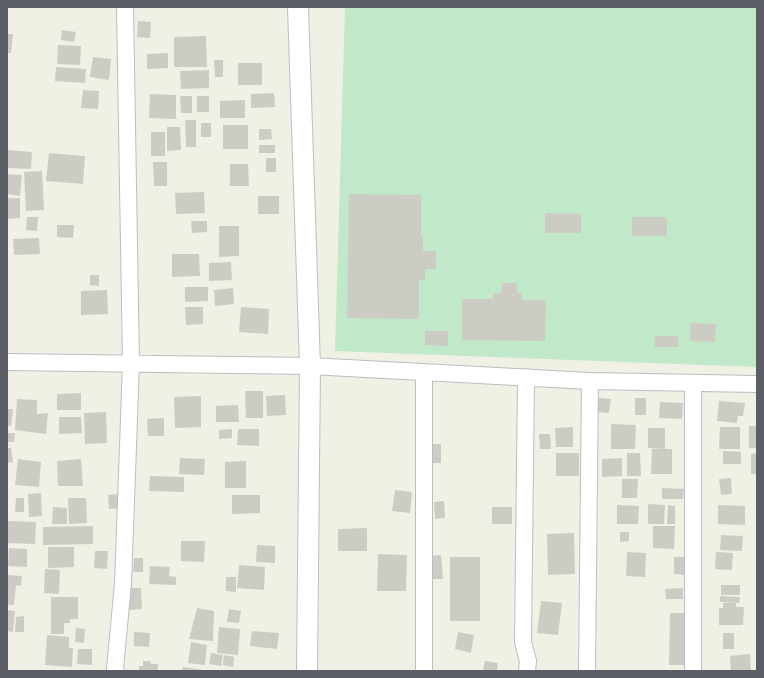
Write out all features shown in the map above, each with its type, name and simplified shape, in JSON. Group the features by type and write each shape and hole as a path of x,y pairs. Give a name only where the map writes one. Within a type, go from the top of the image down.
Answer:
{"street":[{"path":"116,671 115,668 123,584 131,363 125,7"},
{"path":"298,7 310,366 307,671"},
{"path":"7,362 310,366 590,381 757,384"},
{"path":"424,372 424,671"},
{"path":"526,378 524,642 528,661 527,671"},
{"path":"587,671 590,381"},
{"path":"693,383 693,671"}],"green space":[{"path":"345,7 757,7 757,367 335,351"}],"building":[{"path":"138,21 151,22 150,38 137,37"},
{"path":"62,30 76,32 74,42 61,40"},
{"path":"7,34 13,34 11,53 7,53"},
{"path":"206,36 207,67 174,67 174,37"},
{"path":"58,45 81,46 80,65 57,64"},
{"path":"168,53 168,68 147,69 147,54"},
{"path":"93,57 111,59 109,80 90,77"},
{"path":"214,60 223,60 223,77 215,77"},
{"path":"238,63 262,63 262,85 238,85"},
{"path":"56,67 86,69 85,83 55,81"},
{"path":"209,70 209,88 181,89 180,71"},
{"path":"83,90 99,91 98,109 81,108"},
{"path":"274,93 275,107 251,108 251,94"},
{"path":"150,94 176,95 176,119 149,118"},
{"path":"180,96 192,96 192,113 181,113"},
{"path":"197,96 209,96 209,112 197,112"},
{"path":"245,100 245,118 220,118 220,101"},
{"path":"185,120 196,120 196,147 186,147"},
{"path":"201,123 211,123 211,137 201,137"},
{"path":"223,125 248,125 248,149 223,149"},
{"path":"167,127 180,127 181,150 167,151"},
{"path":"259,129 271,129 272,139 259,140"},
{"path":"151,132 165,132 165,156 151,156"},
{"path":"259,145 275,145 275,153 259,153"},
{"path":"7,150 32,152 31,169 7,168"},
{"path":"49,153 85,156 83,184 46,181"},
{"path":"266,158 276,158 276,172 266,172"},
{"path":"153,162 167,162 167,186 154,186"},
{"path":"230,164 248,164 249,186 230,186"},
{"path":"42,171 44,210 26,211 24,172"},
{"path":"7,174 22,175 20,196 7,194"},
{"path":"204,192 205,213 176,214 175,193"},
{"path":"349,194 421,195 421,236 423,236 423,251 436,251 436,269 425,269 425,280 419,280 419,319 347,318"},
{"path":"258,196 279,196 279,214 258,214"},
{"path":"7,198 20,198 20,218 7,219"},
{"path":"545,213 581,214 581,233 545,233"},
{"path":"27,217 38,217 37,231 26,230"},
{"path":"632,217 667,217 667,236 632,236"},
{"path":"191,221 207,221 207,232 192,233"},
{"path":"57,225 74,225 73,238 57,237"},
{"path":"219,226 239,226 239,256 219,257"},
{"path":"39,238 40,254 14,255 13,239"},
{"path":"172,254 199,254 200,276 172,277"},
{"path":"231,262 232,280 209,281 209,263"},
{"path":"90,275 99,275 99,286 90,285"},
{"path":"502,283 517,283 517,293 522,293 522,300 546,300 545,341 462,340 462,299 493,299 493,293 501,293"},
{"path":"185,287 208,287 208,301 185,302"},
{"path":"233,288 234,304 215,306 214,290"},
{"path":"107,290 108,314 81,315 81,291"},
{"path":"185,307 203,307 203,324 186,325"},
{"path":"241,307 269,309 268,334 239,332"},
{"path":"691,323 716,324 715,342 690,341"},
{"path":"425,331 448,331 448,346 425,345"},
{"path":"655,336 678,336 678,347 654,347"},
{"path":"245,391 263,391 263,418 246,418"},
{"path":"81,393 81,410 57,410 57,394"},
{"path":"285,395 286,415 267,416 266,396"},
{"path":"201,396 201,427 175,428 174,397"},
{"path":"599,398 611,399 609,413 597,412"},
{"path":"635,398 646,398 646,415 635,415"},
{"path":"17,399 37,400 37,414 48,413 46,434 15,430"},
{"path":"719,401 745,403 743,416 738,416 737,423 717,421"},
{"path":"660,402 683,403 682,419 659,418"},
{"path":"238,405 239,422 216,422 216,406"},
{"path":"7,409 13,409 11,426 7,426"},
{"path":"106,412 107,443 85,444 84,413"},
{"path":"59,417 81,417 82,433 59,434"},
{"path":"164,418 164,436 148,436 147,419"},
{"path":"611,424 636,425 635,449 611,449"},
{"path":"749,426 757,426 757,448 749,448"},
{"path":"573,427 573,447 556,447 555,428"},
{"path":"720,427 740,427 740,449 719,449"},
{"path":"648,428 665,428 665,449 648,448"},
{"path":"232,429 232,438 219,439 219,430"},
{"path":"238,429 259,429 259,446 237,445"},
{"path":"7,433 15,433 14,442 7,442"},
{"path":"539,434 550,434 551,449 540,449"},
{"path":"431,444 441,444 441,463 431,463"},
{"path":"7,448 11,448 13,462 7,463"},
{"path":"652,449 672,449 672,474 651,474"},
{"path":"723,451 741,452 741,464 723,464"},
{"path":"556,453 579,453 579,476 556,476"},
{"path":"627,453 640,453 641,476 627,476"},
{"path":"757,453 757,474 751,474 751,454"},
{"path":"180,458 205,459 204,475 179,474"},
{"path":"622,458 622,476 602,477 602,459"},
{"path":"18,459 41,462 39,487 15,485"},
{"path":"81,459 83,486 58,486 57,461"},
{"path":"246,461 246,488 225,488 225,462"},
{"path":"150,476 184,477 184,492 149,491"},
{"path":"731,478 732,494 721,495 719,479"},
{"path":"622,479 638,479 637,498 622,498"},
{"path":"662,488 684,489 683,499 662,499"},
{"path":"395,490 412,492 410,513 392,511"},
{"path":"41,493 42,516 29,517 28,494"},
{"path":"119,494 120,508 109,509 108,495"},
{"path":"232,495 260,495 260,513 232,514"},
{"path":"16,498 24,498 24,512 15,512"},
{"path":"68,498 86,498 87,523 69,524"},
{"path":"444,501 445,518 435,519 434,502"},
{"path":"648,504 665,505 664,524 648,524"},
{"path":"617,505 639,506 638,524 617,524"},
{"path":"668,505 675,506 675,524 667,524"},
{"path":"718,505 745,506 745,525 718,524"},
{"path":"53,507 67,508 67,524 52,524"},
{"path":"492,507 512,507 512,524 492,524"},
{"path":"7,521 36,522 35,544 7,543"},
{"path":"93,526 93,544 43,545 43,527"},
{"path":"653,526 675,526 674,549 653,548"},
{"path":"367,528 367,551 338,551 338,529"},
{"path":"620,532 629,532 629,541 620,542"},
{"path":"574,533 575,574 548,575 547,534"},
{"path":"721,535 743,536 742,551 720,550"},
{"path":"181,541 205,541 204,562 181,561"},
{"path":"257,545 275,546 275,563 256,562"},
{"path":"48,547 74,547 74,567 48,568"},
{"path":"9,548 27,549 27,567 8,566"},
{"path":"95,551 108,551 107,569 94,568"},
{"path":"627,552 646,553 645,577 626,576"},
{"path":"716,552 733,553 732,570 715,569"},
{"path":"378,554 407,555 406,591 377,591"},
{"path":"441,555 443,579 431,579 430,556"},
{"path":"450,557 480,557 480,621 450,621"},
{"path":"674,557 685,557 684,575 674,574"},
{"path":"134,558 143,558 143,572 133,572"},
{"path":"239,565 265,567 264,590 237,588"},
{"path":"150,566 170,567 169,576 176,577 176,585 149,584"},
{"path":"45,569 60,570 59,594 44,593"},
{"path":"7,575 22,576 21,586 16,585 14,605 7,605"},
{"path":"226,577 236,577 236,592 226,591"},
{"path":"721,585 740,585 740,595 721,595"},
{"path":"129,588 141,588 142,609 129,610"},
{"path":"683,588 683,599 666,599 665,589"},
{"path":"720,596 740,597 739,603 720,602"},
{"path":"51,597 78,597 78,619 70,619 70,623 64,623 64,634 51,634"},
{"path":"541,601 562,603 558,635 537,633"},
{"path":"723,603 736,603 736,607 744,607 743,625 719,625 719,608 723,608"},
{"path":"197,608 214,611 213,641 189,639"},
{"path":"229,609 241,611 239,623 227,622"},
{"path":"7,610 15,611 13,632 7,631"},
{"path":"670,613 686,613 685,665 669,665"},
{"path":"24,616 24,632 15,632 16,617"},
{"path":"219,627 240,629 238,655 217,653"},
{"path":"76,628 85,629 84,643 75,642"},
{"path":"252,631 279,633 277,649 250,646"},
{"path":"134,632 150,633 149,647 134,646"},
{"path":"458,632 474,635 471,653 455,649"},
{"path":"723,633 734,633 734,649 723,649"},
{"path":"47,635 69,637 69,648 73,648 72,667 45,665"},
{"path":"191,642 207,645 205,665 188,663"},
{"path":"78,649 92,649 92,665 77,664"},
{"path":"211,653 223,655 221,666 209,664"},
{"path":"750,654 751,671 731,671 730,656"},
{"path":"224,655 234,657 233,667 223,665"},
{"path":"143,661 150,661 151,664 158,664 158,671 139,671 139,666 143,666"},
{"path":"485,661 498,663 497,671 483,671"},
{"path":"183,667 204,670 204,671 182,671"}]}
